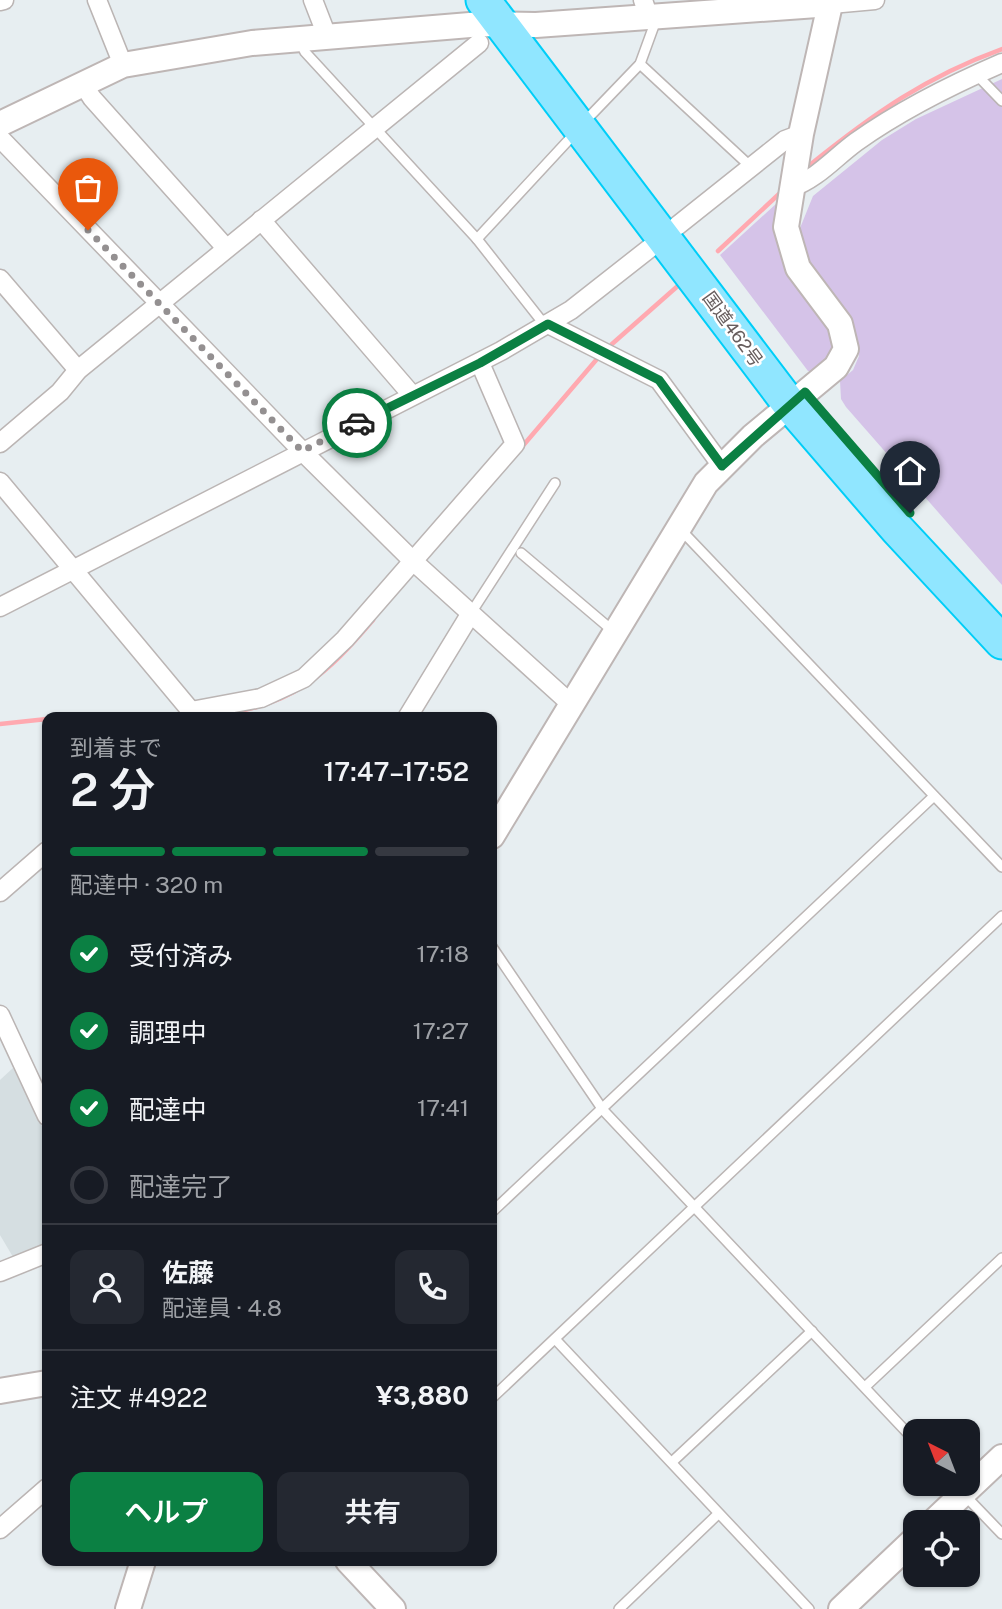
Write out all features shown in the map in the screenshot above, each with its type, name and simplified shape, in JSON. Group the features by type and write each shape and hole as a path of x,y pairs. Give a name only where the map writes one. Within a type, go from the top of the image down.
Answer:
{"highway":[{"name":"国道462号","path":"498,18 586,121 897,528 1002,642"},
{"name":"国道462号","path":"798,398 1002,612"}],"street":[{"path":"97,0 123,65"},
{"path":"313,0 327,36"},
{"path":"0,124 123,65 299,38 498,18 875,0"},
{"path":"497,828 677,527 722,466 842,359 845,344 840,324 807,281 792,254 786,227 801,134 831,2"},
{"path":"0,443 60,392 78,370 158,303 377,128 498,18"},
{"path":"791,188 812,180 856,142 920,102 1002,63"},
{"path":"83,84 92,98 226,248"},
{"path":"0,607 412,395 480,363 548,324 785,140 801,134"},
{"path":"0,138 302,451 413,561 571,704"},
{"path":"261,220 412,395"},
{"path":"0,279 78,370"},
{"path":"548,324 659,380 722,466"},
{"path":"201,712 261,698 304,678 345,639 515,444 480,363"},
{"path":"0,482 190,712"},
{"path":"411,712 471,614"},
{"path":"0,892 42,855"},
{"path":"0,1015 42,1105"},
{"path":"0,1272 42,1255"},
{"path":"0,1391 42,1385"},
{"path":"980,1473 1002,1457"},
{"path":"0,1529 42,1492"},
{"path":"942,1510 953,1496"},
{"path":"841,1609 903,1550"},
{"path":"128,1609 141,1566"},
{"path":"353,1566 393,1609"}],"lane":[{"path":"477,239 640,64 650,10"},
{"path":"299,38 305,52 477,239 540,319 548,324"},
{"path":"640,64 751,167"},
{"path":"976,74 1002,101"},
{"path":"471,614 555,483"},
{"path":"677,527 690,536 1002,867"},
{"path":"521,553 614,632"},
{"path":"497,1207 934,796"},
{"path":"497,1393 1002,916"},
{"path":"497,954 603,1110 903,1428"},
{"path":"865,1387 1002,1258"},
{"path":"672,1462 812,1332"},
{"path":"555,1339 809,1609"},
{"path":"966,1496 1002,1534"},
{"path":"619,1609 718,1514"}],"shaded area":[{"path":"1002,79 1002,585 841,399 840,381 853,370 859,356 853,333 809,270 796,238 813,196 882,140 916,119"},
{"path":"777,203 777,236 834,333 837,350 818,372 808,371 720,255"},
{"path":"13,1068 42,1126 42,1250 16,1262 0,1235 0,1080"}],"waterway":[{"path":"811,164 856,129 925,84 1002,49"},
{"path":"718,251 779,194"},
{"path":"612,344 680,284"},
{"path":"521,448 597,359"},
{"path":"232,712 268,704 306,684 340,656 373,620"},
{"path":"0,724 42,720"}],"way so far":[{"path":"88,230 302,451 357,423"}],"route":[{"path":"357,423 480,363 548,324 659,380 722,466 805,392 910,513"}]}
